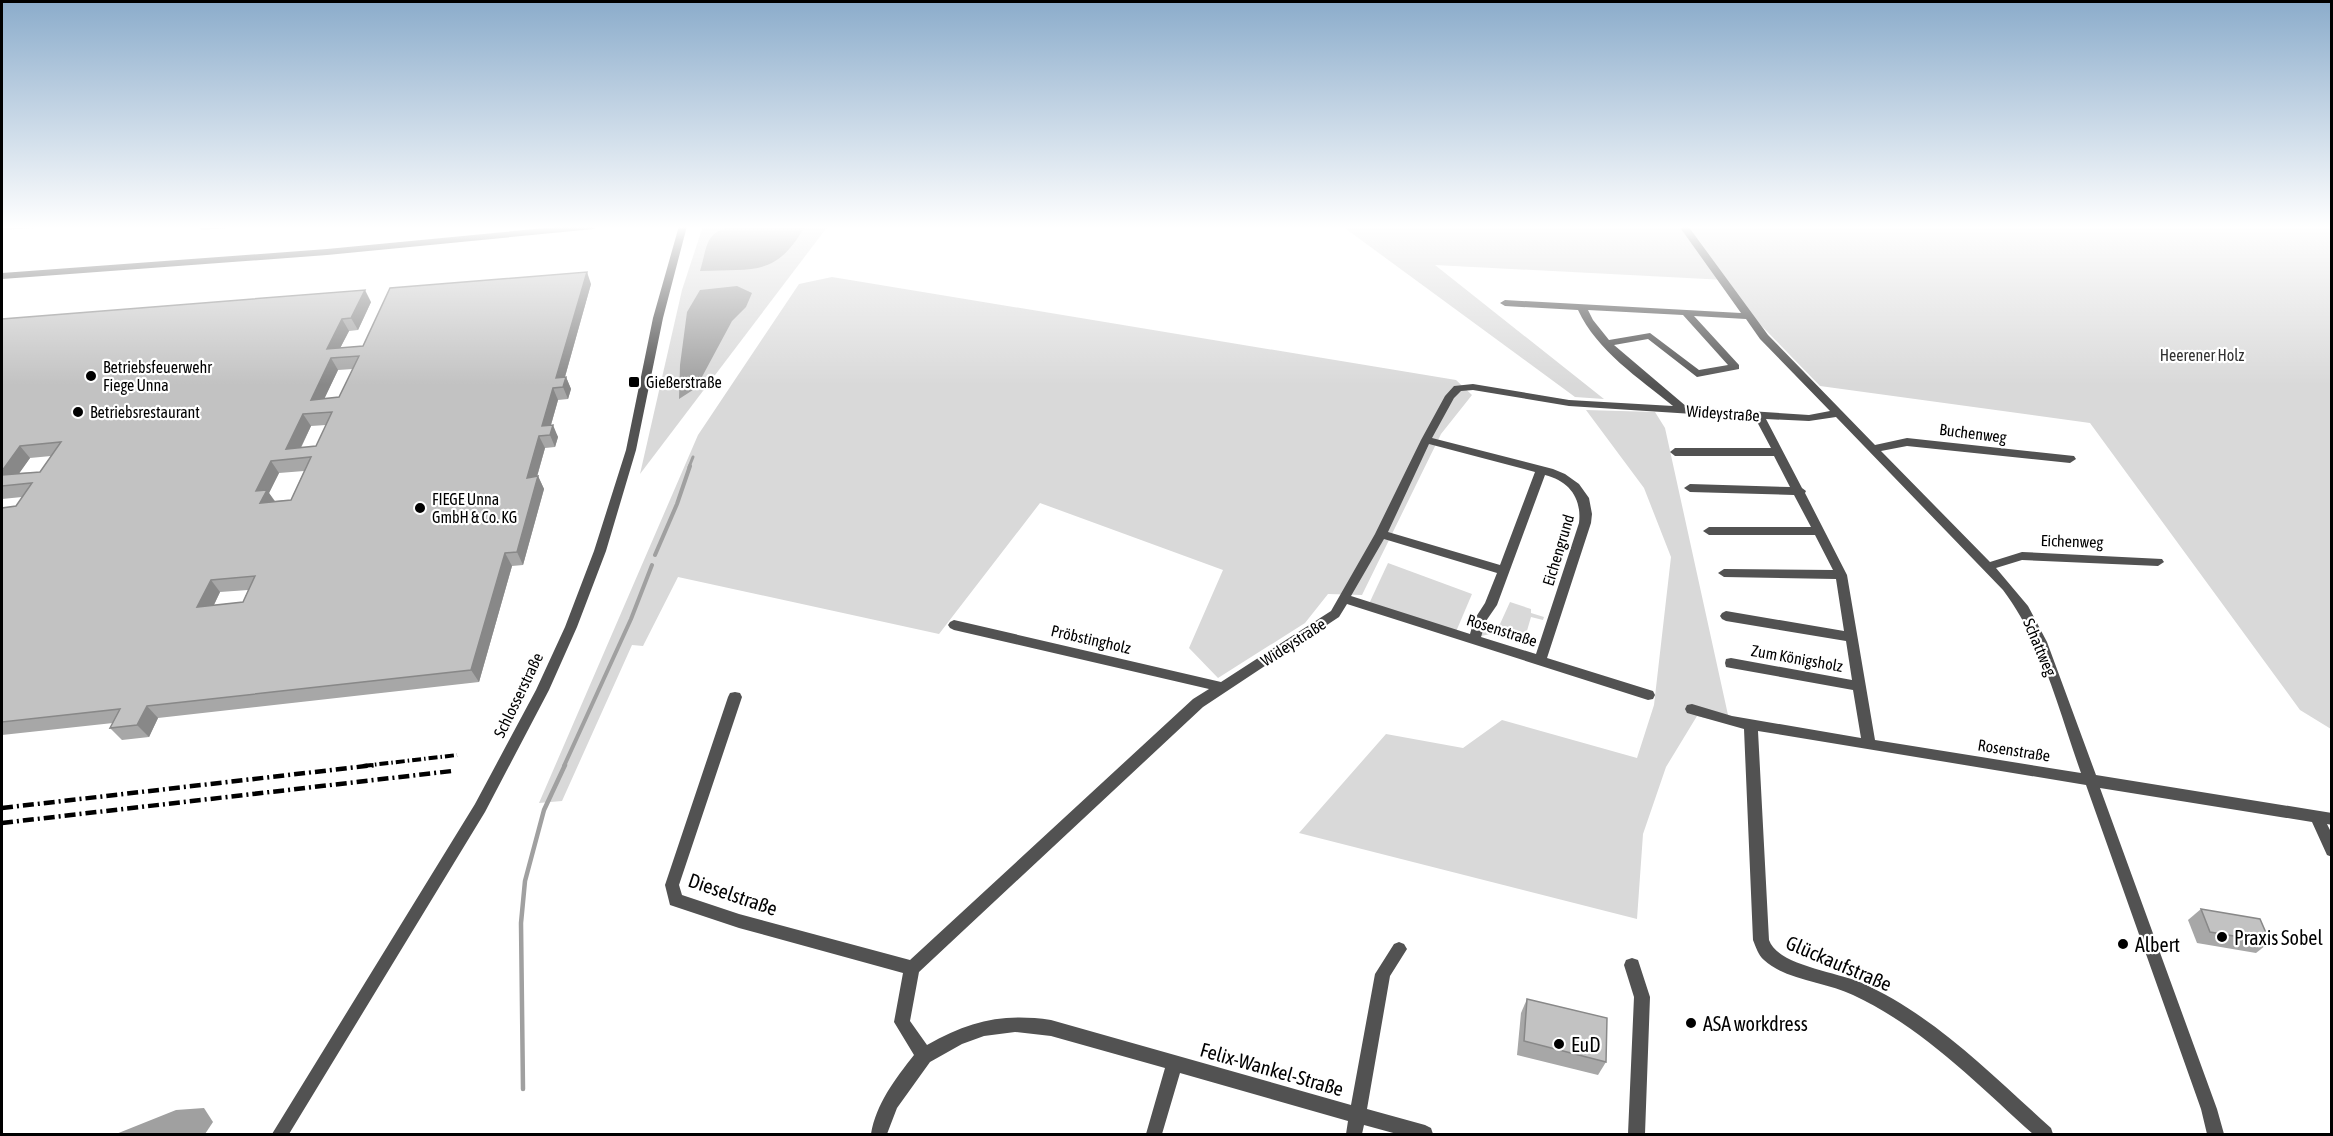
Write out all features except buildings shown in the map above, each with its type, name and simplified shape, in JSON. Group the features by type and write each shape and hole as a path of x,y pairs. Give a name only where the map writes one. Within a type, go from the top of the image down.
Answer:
{"street":[{"name":"Schlosserstraße","path":"280,1134 480,808 532,709 571,627 600,551 631,450 658,318 669,279"},
{"name":"Schattweg","path":"1721,279 1764,337 1836,414 2007,587 2032,623 2041,642 2206,1099 2216,1134"},
{"path":"1505,303 1748,316"},
{"path":"1581,307 1589,325 1606,343 1684,410"},
{"path":"1606,343 1650,336 1696,374 1734,367 1686,313"},
{"name":"Wideystraße","path":"912,968 1198,703 1335,614 1381,534 1426,440 1450,396 1458,387 1473,387 1569,403 1809,418 1836,414"},
{"name":"Zum Königsholz","path":"1760,415 1841,575 1857,686 1869,745"},
{"name":"Eichengrund","path":"1426,440 1566,478 1582,494 1587,514 1540,661"},
{"name":"Buchenweg","path":"1872,449 1907,442 2070,459"},
{"path":"1676,452 1779,452"},
{"path":"1474,640 1480,620 1491,605 1541,470"},
{"path":"1690,488 1800,491"},
{"path":"1709,531 1820,531"},
{"path":"1381,534 1504,571"},
{"name":"Eichenweg","path":"1987,567 2022,556 2158,562"},
{"path":"1724,573 1841,575"},
{"name":"Rosenstraße","path":"1345,599 1648,695"},
{"name":"Zum Königsholz","path":"1726,616 1850,637"},
{"name":"Pröbstingholz","path":"954,625 1221,687"},
{"name":"Zum Königsholz","path":"1731,663 1857,686"},
{"name":"Dieselstraße","path":"735,697 672,885 675,900 727,917 912,968"},
{"name":"Rosenstraße","path":"1692,709 1751,724 1869,745 2331,819"},
{"name":"Glückaufstraße","path":"1751,724 1761,940 1765,952 1784,963 1857,989 1914,1022 1958,1056 2045,1134"},
{"path":"2316,816 2331,850"},
{"name":"Felix-Wankel-Straße","path":"1354,1134 1383,974 1399,949"},
{"path":"1632,965 1642,997 1637,1134"},
{"path":"879,1134 882,1119 892,1099 924,1056 902,1022 912,968"},
{"name":"Felix-Wankel-Straße","path":"924,1056 959,1036 982,1027 1024,1023 1052,1028 1425,1134"},
{"name":"Felix-Wankel-Straße","path":"1154,1134 1175,1063"}],"green space":[{"path":"686,279 788,279 640,474"},
{"path":"823,279 844,279 1456,380 1472,395 1441,434 1362,595 1328,594 1305,623 1218,678 1189,648 1223,570 1040,503 939,634 678,577 643,646 632,645 562,801 539,803 698,435 799,284"},
{"name":"Heerener Holz","path":"1414,279 1453,279 1604,399 1575,397"},
{"name":"Heerener Holz","path":"1707,279 2331,279 2331,729 2300,710 2090,423 1820,386 1752,316 1726,280"},
{"path":"1586,410 1655,412 1665,428 1730,724 1697,716 1666,767 1643,834 1637,919 1299,833 1386,734 1463,748 1502,720 1637,758 1654,705 1671,557 1644,488"},
{"path":"1388,563 1472,594 1455,634 1368,606"},
{"path":"1510,602 1531,609 1531,613 1544,617 1543,620 1531,617 1524,641 1499,632 1477,637 1479,632 1500,624"}],"shaded area":[{"path":"737,286 752,293 746,307 732,321 696,388 679,399 680,365 687,312 700,290"},
{"path":"204,1108 213,1122 205,1134 116,1134 176,1110"}],"waterway":[{"path":"689,467 693,457"},
{"path":"655,555 677,504 690,466"},
{"path":"564,766 631,619 652,565"},
{"path":"523,1089 521,923 525,881 544,810 565,765"}],"railway":[{"path":"363,766 457,755"},
{"path":"2,808 375,765"},
{"path":"2,823 452,771"}],"place":[{"name":"Betriebsfeuerwehr Fiege Unna","path":"91,376"},
{"name":"Gießerstraße","path":"634,382"},
{"name":"Betriebsrestaurant","path":"78,412"},
{"name":"FIEGE Unna GmbH & Co. KG","path":"420,508"},
{"name":"Praxis Sobel","path":"2222,937"},
{"name":"Albert","path":"2123,944"},
{"name":"ASA workdress","path":"1691,1023"},
{"name":"EuD","path":"1559,1044"}]}
